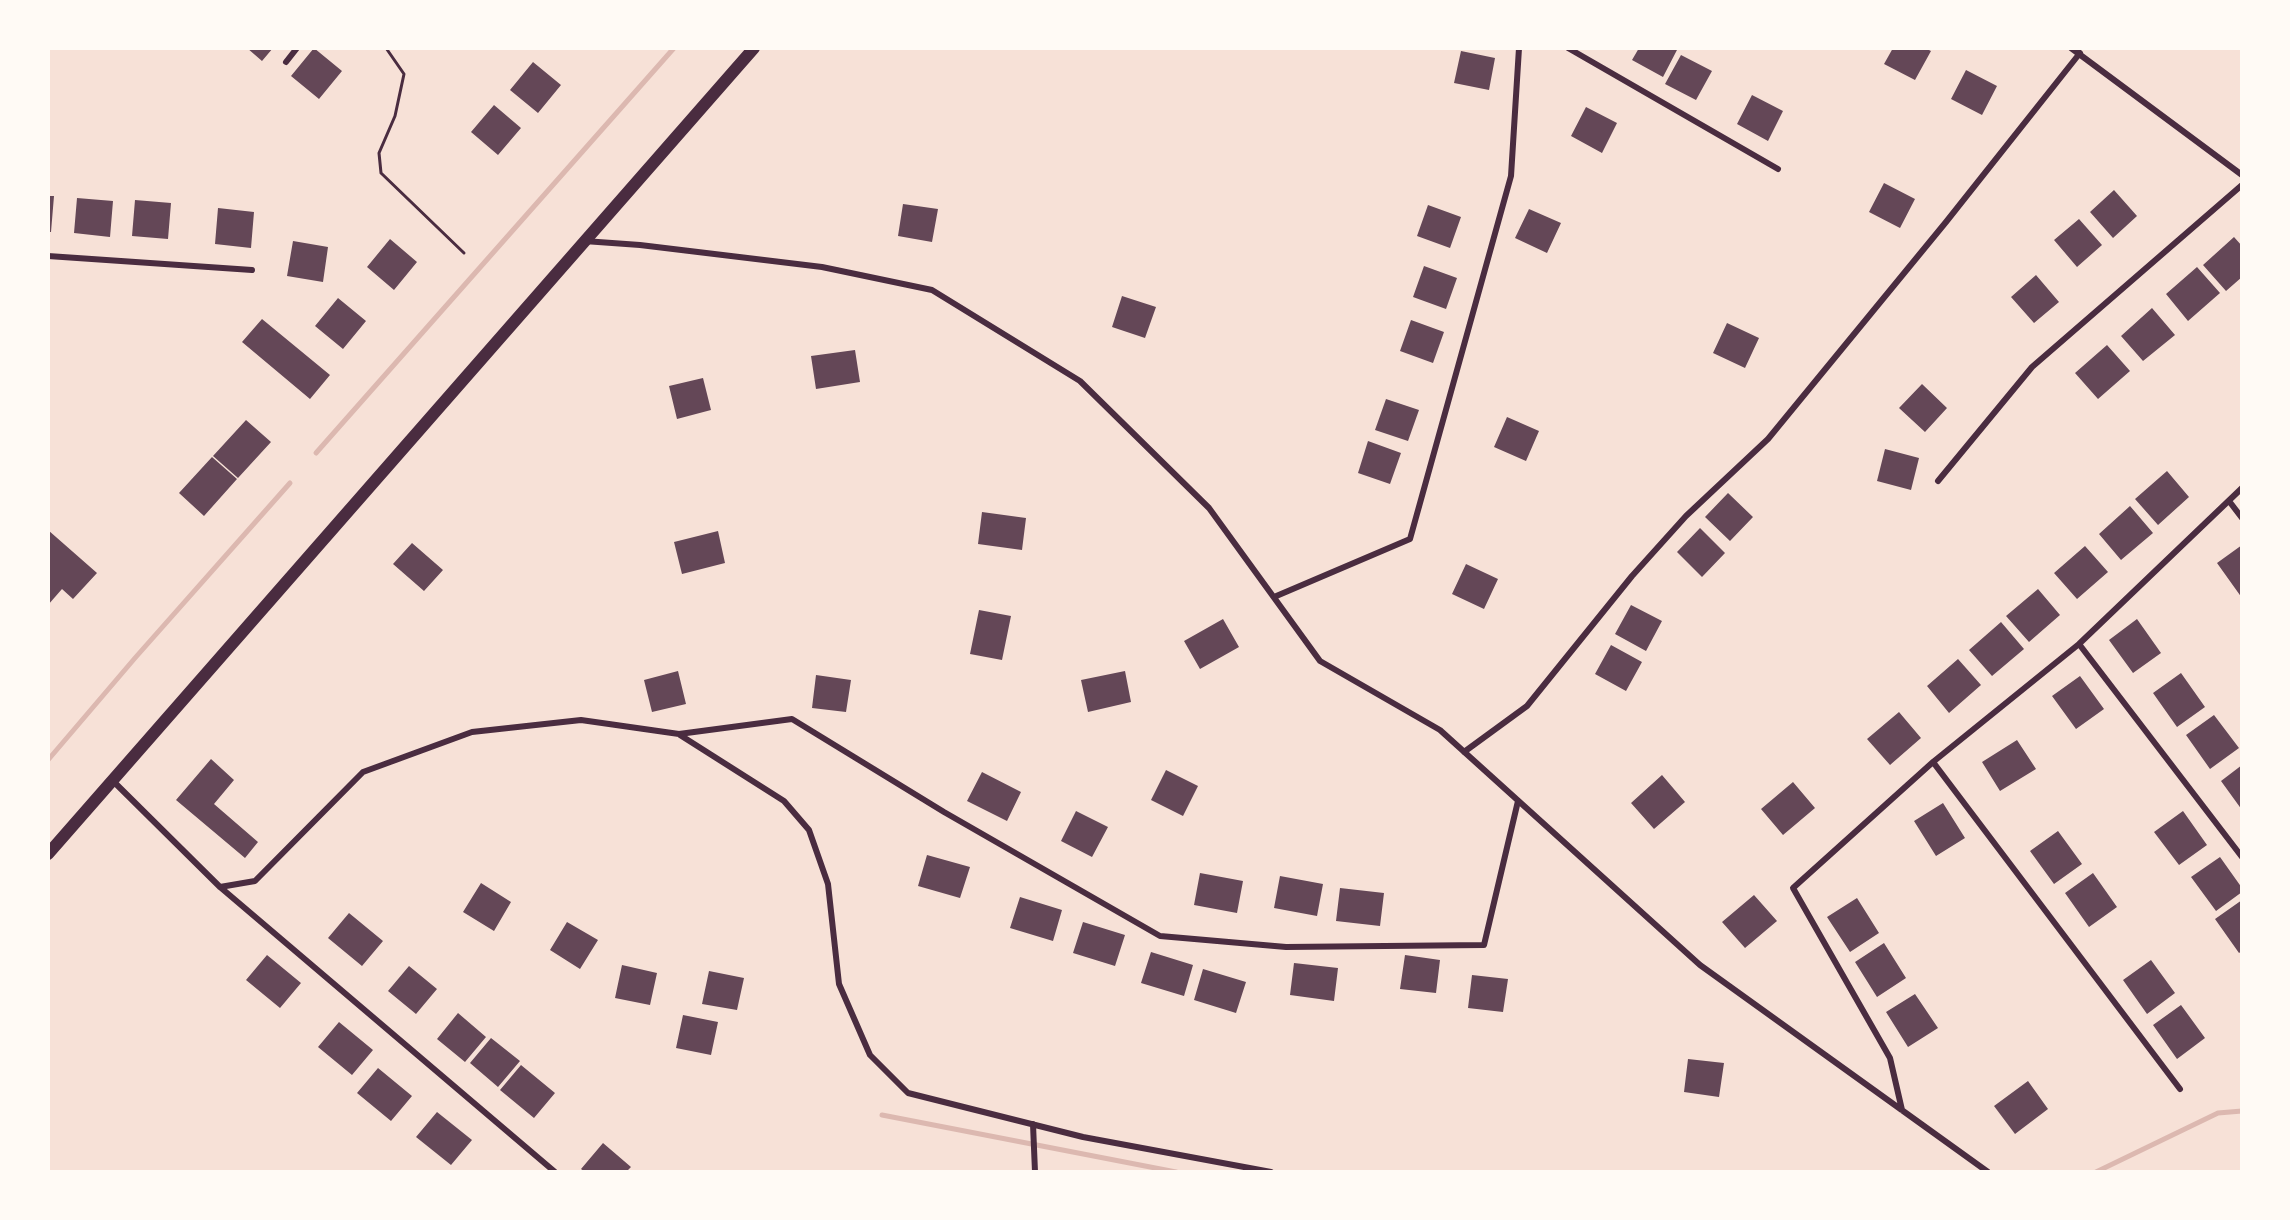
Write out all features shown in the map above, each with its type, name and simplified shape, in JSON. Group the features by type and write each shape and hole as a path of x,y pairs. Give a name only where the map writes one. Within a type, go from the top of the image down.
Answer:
{"main road":[{"path":"48,854 754,48"}],"street":[{"path":"286,62 297,48"},
{"path":"1274,597 1410,539 1511,176 1519,48"},
{"path":"1568,48 1778,169"},
{"path":"2072,48 2242,175"},
{"path":"1464,752 1527,706 1632,576 1686,516 1768,438 1946,222 2080,53"},
{"path":"1938,481 2032,367 2242,185"},
{"path":"584,241 640,244 822,267 932,290 1080,381 1209,508 1320,661 1440,730 1700,965 1988,1172"},
{"path":"48,256 252,270"},
{"path":"1902,1110 1890,1058 1793,888 1933,762 2079,644 2242,488"},
{"path":"2229,501 2242,518"},
{"path":"2079,644 2242,857"},
{"path":"220,886 255,881 363,771 472,732 581,720 679,734 792,719 944,812 1160,936 1274,946 1484,945 1518,801"},
{"path":"679,734 784,801 809,830 828,884 839,984 870,1055 908,1093 1083,1137 1271,1172"},
{"path":"1933,762 2180,1089"},
{"path":"112,780 220,886 555,1172"},
{"path":"1032,1124 1035,1172"}],"path":[{"path":"386,48 404,74 395,116 379,153 381,173 464,253"}],"building":[{"path":"247,48 273,48 262,61"},
{"path":"314,48 342,71 319,99 291,76"},
{"path":"1639,48 1678,48 1663,77 1632,60"},
{"path":"1893,48 1925,48 1931,51 1915,80 1884,64"},
{"path":"1461,51 1495,58 1489,90 1454,83"},
{"path":"1681,55 1712,71 1696,100 1665,84"},
{"path":"533,62 561,85 538,113 510,90"},
{"path":"1966,70 1997,86 1982,115 1951,99"},
{"path":"1752,95 1783,111 1768,141 1737,124"},
{"path":"494,105 521,128 498,155 471,132"},
{"path":"1586,107 1617,123 1602,153 1571,136"},
{"path":"1884,183 1915,199 1900,228 1869,212"},
{"path":"2114,190 2137,216 2113,238 2090,212"},
{"path":"48,196 54,196 51,232 48,232"},
{"path":"77,198 113,201 110,237 74,233"},
{"path":"135,200 171,203 168,239 132,236"},
{"path":"903,204 938,209 932,242 898,236"},
{"path":"1428,205 1461,217 1450,248 1417,236"},
{"path":"218,208 254,212 251,248 215,244"},
{"path":"1529,209 1561,223 1547,253 1515,238"},
{"path":"2079,219 2102,245 2077,267 2054,240"},
{"path":"2234,237 2242,246 2242,277 2226,291 2203,265"},
{"path":"390,239 417,262 394,290 367,267"},
{"path":"293,241 328,247 323,282 287,276"},
{"path":"1424,266 1457,278 1446,309 1413,297"},
{"path":"2197,267 2220,293 2188,321 2166,294"},
{"path":"2036,275 2059,302 2034,323 2011,297"},
{"path":"1122,296 1156,307 1145,338 1112,327"},
{"path":"338,298 366,321 343,349 315,326"},
{"path":"2152,308 2175,335 2143,361 2121,336"},
{"path":"262,319 330,375 310,399 242,342"},
{"path":"1411,320 1444,332 1433,363 1400,351"},
{"path":"1727,323 1759,338 1745,368 1713,353"},
{"path":"2107,345 2130,371 2098,399 2075,373"},
{"path":"855,350 860,382 816,389 811,356"},
{"path":"703,378 711,410 677,419 669,386"},
{"path":"1922,384 1947,408 1925,432 1899,408"},
{"path":"1386,399 1419,410 1408,441 1375,430"},
{"path":"1507,417 1539,431 1526,461 1494,447"},
{"path":"246,420 271,442 238,478 213,456"},
{"path":"1368,441 1401,453 1390,484 1358,473"},
{"path":"1885,449 1919,458 1911,490 1877,481"},
{"path":"212,457 237,479 204,516 179,493"},
{"path":"2167,471 2189,497 2158,525 2135,499"},
{"path":"1728,493 1753,517 1730,541 1705,517"},
{"path":"2130,506 2153,533 2121,560 2099,534"},
{"path":"982,512 1026,518 1022,550 978,544"},
{"path":"1700,528 1725,553 1702,577 1677,552"},
{"path":"48,530 97,573 73,599 62,589 48,605"},
{"path":"718,531 725,563 682,574 674,542"},
{"path":"412,543 443,570 424,591 393,564"},
{"path":"2242,545 2242,598 2217,563"},
{"path":"2085,546 2108,572 2077,599 2054,573"},
{"path":"1466,564 1498,579 1484,609 1452,594"},
{"path":"2038,589 2060,615 2029,642 2006,616"},
{"path":"1631,605 1662,621 1646,651 1615,634"},
{"path":"979,610 1011,616 1002,660 970,654"},
{"path":"1223,619 1239,647 1200,669 1184,641"},
{"path":"2137,619 2161,653 2133,673 2109,640"},
{"path":"2001,622 2024,649 1992,676 1969,650"},
{"path":"1611,645 1642,662 1626,691 1595,674"},
{"path":"1958,659 1981,685 1949,713 1927,686"},
{"path":"678,671 686,704 652,712 644,680"},
{"path":"1125,671 1131,702 1088,712 1081,680"},
{"path":"2181,673 2205,707 2177,727 2153,693"},
{"path":"816,675 851,680 846,712 812,708"},
{"path":"2080,676 2104,709 2076,729 2052,696"},
{"path":"1899,712 1921,738 1890,765 1867,739"},
{"path":"2214,715 2239,748 2210,769 2186,735"},
{"path":"2017,740 2036,769 2000,791 1982,762"},
{"path":"211,759 234,780 214,804 258,842 245,858 176,800"},
{"path":"2242,765 2242,810 2221,781"},
{"path":"1166,770 1198,786 1183,816 1151,800"},
{"path":"982,772 1021,792 1007,821 967,801"},
{"path":"1662,775 1685,802 1654,829 1631,803"},
{"path":"1793,782 1815,808 1783,835 1761,809"},
{"path":"1943,803 1965,838 1936,856 1914,821"},
{"path":"1076,811 1108,827 1092,857 1061,841"},
{"path":"2183,811 2207,845 2179,865 2154,832"},
{"path":"2058,831 2082,864 2054,884 2030,851"},
{"path":"927,855 970,867 960,898 918,886"},
{"path":"2220,857 2242,888 2242,892 2216,911 2191,877"},
{"path":"1200,873 1243,881 1237,913 1194,905"},
{"path":"2093,873 2117,907 2089,927 2065,893"},
{"path":"1280,876 1323,884 1317,916 1274,908"},
{"path":"481,883 511,902 494,931 463,912"},
{"path":"1340,888 1384,893 1380,926 1336,921"},
{"path":"1754,895 1777,921 1745,948 1722,922"},
{"path":"1020,897 1062,910 1053,941 1010,928"},
{"path":"1857,898 1879,933 1850,952 1827,917"},
{"path":"2242,900 2242,951 2239,953 2215,919"},
{"path":"349,913 383,941 362,966 328,938"},
{"path":"567,922 598,940 580,969 550,950"},
{"path":"1083,922 1125,935 1115,966 1073,953"},
{"path":"1884,943 1906,978 1877,997 1855,962"},
{"path":"1151,952 1193,965 1184,996 1141,983"},
{"path":"267,955 301,983 280,1008 246,980"},
{"path":"1405,955 1440,960 1436,993 1400,989"},
{"path":"2151,960 2175,993 2147,1014 2123,980"},
{"path":"1294,963 1338,968 1334,1001 1290,995"},
{"path":"622,965 657,973 650,1005 615,998"},
{"path":"409,966 437,989 416,1014 388,991"},
{"path":"1203,969 1246,982 1236,1013 1194,1000"},
{"path":"709,971 744,978 737,1010 702,1004"},
{"path":"1472,975 1508,979 1503,1012 1468,1008"},
{"path":"1915,994 1938,1028 1908,1047 1886,1012"},
{"path":"2181,1005 2205,1038 2177,1059 2153,1025"},
{"path":"458,1013 486,1037 465,1062 437,1039"},
{"path":"683,1015 718,1022 711,1055 676,1048"},
{"path":"339,1022 373,1050 352,1075 318,1047"},
{"path":"491,1038 520,1061 498,1087 470,1063"},
{"path":"1688,1059 1724,1063 1719,1097 1684,1092"},
{"path":"521,1065 555,1093 534,1118 500,1090"},
{"path":"378,1068 412,1096 391,1121 357,1093"},
{"path":"2028,1081 2048,1109 2015,1134 1994,1106"},
{"path":"437,1112 472,1140 451,1165 416,1137"},
{"path":"603,1143 631,1167 626,1172 585,1172 581,1169"}],"waterway":[{"path":"316,453 674,48"},
{"path":"48,760 290,483"},
{"path":"2096,1172 2218,1113 2242,1111"},
{"path":"882,1115 1176,1172"}]}
